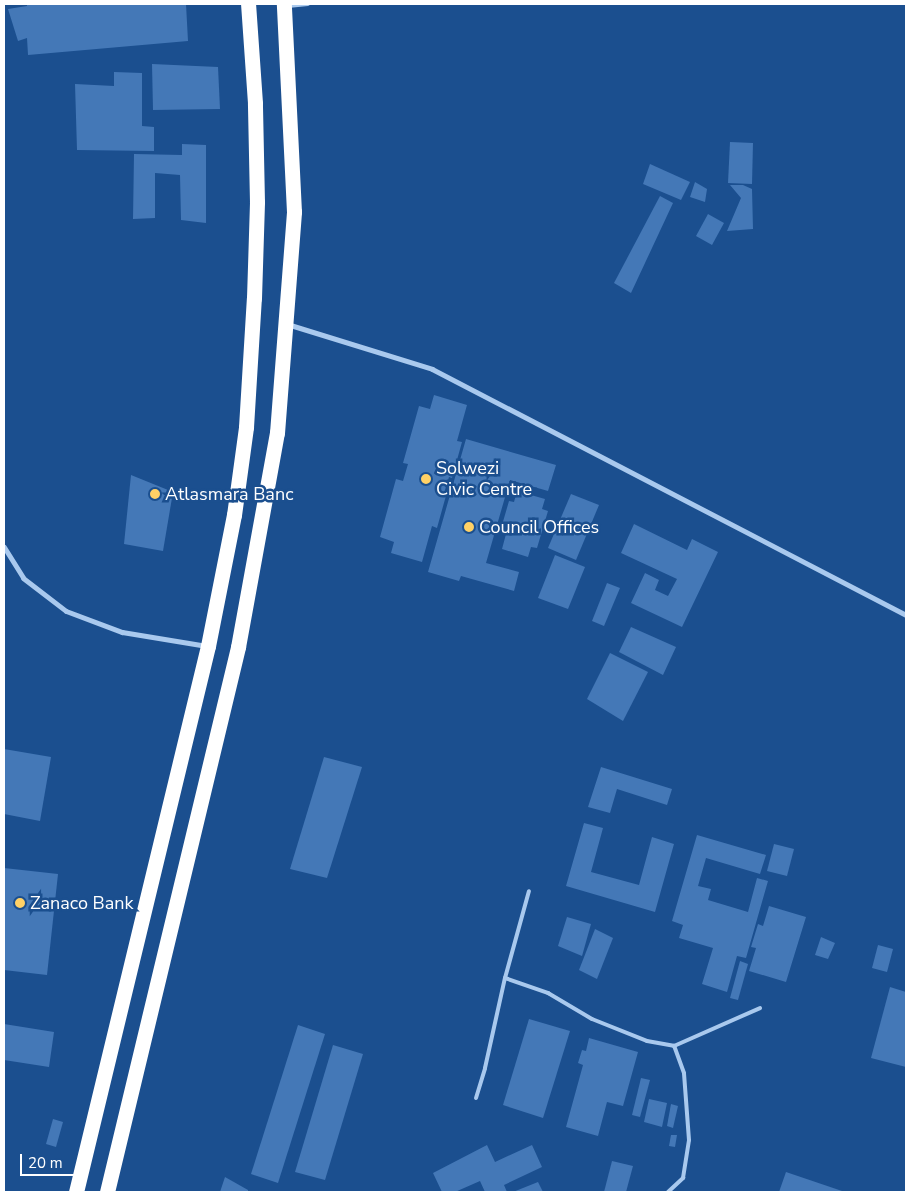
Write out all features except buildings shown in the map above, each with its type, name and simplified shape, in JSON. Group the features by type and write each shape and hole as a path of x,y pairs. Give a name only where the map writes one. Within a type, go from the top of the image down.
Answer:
{"highway":[{"path":"76,1192 208,646 234,515 252,365 257,202 255,103 248,4"},
{"path":"107,1192 238,647 277,433 294,212 284,5"}],"street":[{"path":"286,324 432,369 906,615"},
{"path":"4,547 23,578 66,612 122,632 208,646"}],"lane":[{"path":"284,5 308,4"},
{"path":"476,1098 485,1068 505,978 529,892"},
{"path":"505,978 548,993 592,1019 647,1041 674,1046 760,1008"},
{"path":"668,1192 683,1178 689,1140 684,1073 674,1046"}],"place":[{"name":"Solwezi Civic Centre","path":"426,479"},
{"name":"Atlasmara Banc","path":"155,494"},
{"name":"Council Offices","path":"469,527"},
{"name":"Zanaco Bank","path":"20,903"}]}
